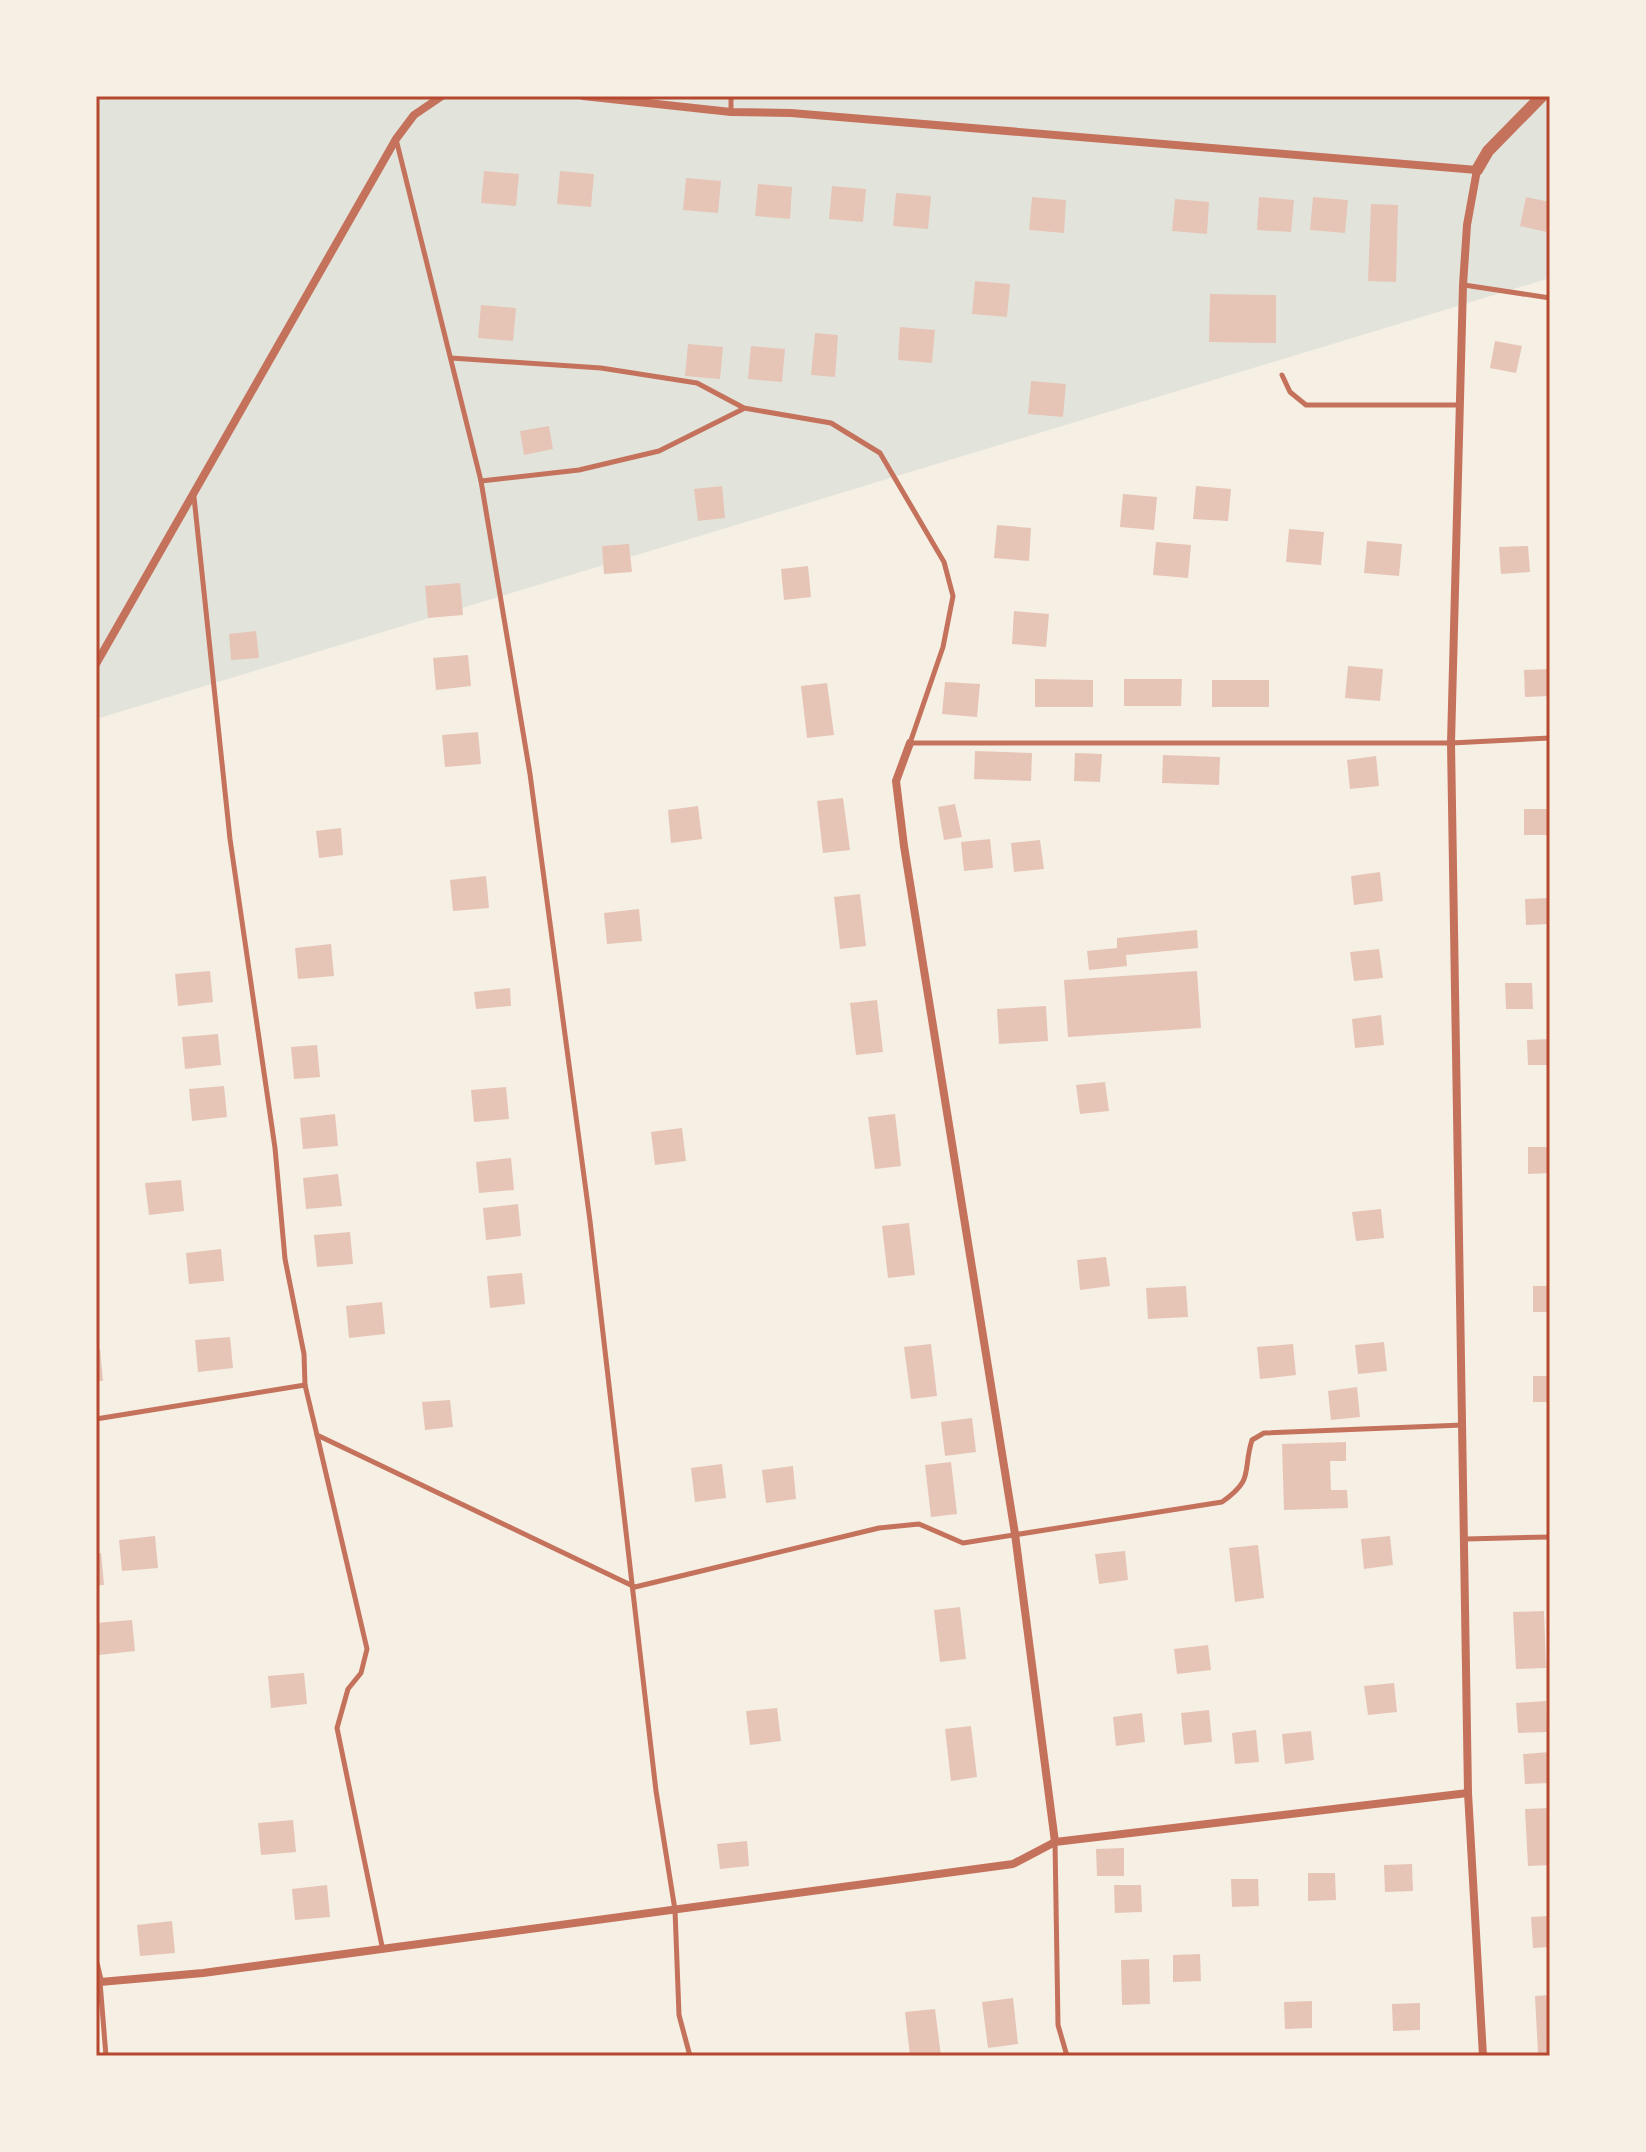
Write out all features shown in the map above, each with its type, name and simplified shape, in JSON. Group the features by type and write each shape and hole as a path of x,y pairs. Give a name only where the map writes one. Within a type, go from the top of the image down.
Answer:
{"street":[{"path":"96,664 396,139 414,115 442,96"},
{"path":"583,96 731,112 791,113 1477,170"},
{"path":"1483,2056 1468,1793 1451,743 1463,285 1467,225 1477,170 1488,151 1542,96"},
{"path":"910,743 896,781 904,846 1015,1534 1055,1842"},
{"path":"96,1965 100,1982 203,1973 382,1946 1013,1864 1055,1842 1468,1793"}],"lane":[{"path":"731,96 731,112"},
{"path":"396,139 481,481 561,986 635,1587 656,1791 675,1910 679,2015 690,2056"},
{"path":"1463,285 1550,298"},
{"path":"451,358 601,368 697,383 744,408 831,423 880,453 944,562 953,596 943,647 910,743 1451,743 1550,738"},
{"path":"1282,375 1290,392 1306,405 1461,405"},
{"path":"481,481 579,470 659,451 744,408"},
{"path":"193,491 230,839 275,1148 285,1259 304,1354 305,1385 367,1649 361,1673 348,1689 337,1728 382,1946"},
{"path":"96,1419 305,1385"},
{"path":"317,1435 635,1587 879,1528 919,1524 963,1543 1222,1502 1242,1488 1250,1469 1248,1453 1252,1440 1264,1433 1463,1425"},
{"path":"1465,1539 1550,1537"},
{"path":"1055,1842 1058,2025 1067,2056"},
{"path":"100,1982 106,2056"}],"shaded area":[{"path":"96,96 1550,96 1550,278 96,719"}],"building":[{"path":"484,171 519,174 516,206 481,203"},
{"path":"560,171 594,174 591,207 557,204"},
{"path":"686,178 721,181 718,213 683,210"},
{"path":"758,184 792,187 790,219 755,216"},
{"path":"832,186 866,189 863,222 829,219"},
{"path":"896,193 931,196 928,229 893,226"},
{"path":"1032,197 1066,200 1064,233 1029,230"},
{"path":"1259,197 1294,200 1291,232 1257,230"},
{"path":"1313,197 1348,200 1345,233 1310,230"},
{"path":"1526,197 1550,202 1547,232 1520,226"},
{"path":"1175,199 1209,202 1207,234 1172,231"},
{"path":"1371,204 1398,205 1396,282 1368,281"},
{"path":"975,281 1010,284 1007,317 972,314"},
{"path":"1210,294 1276,295 1276,343 1209,342"},
{"path":"481,305 516,308 513,341 478,338"},
{"path":"900,327 935,330 932,363 898,360"},
{"path":"815,333 838,335 835,377 811,375"},
{"path":"1495,341 1522,346 1516,373 1490,368"},
{"path":"688,344 723,347 720,379 685,376"},
{"path":"751,346 785,349 782,382 748,379"},
{"path":"1031,381 1066,384 1063,417 1028,414"},
{"path":"549,426 553,449 524,455 520,431"},
{"path":"722,486 725,518 698,521 694,489"},
{"path":"1196,486 1231,489 1228,521 1193,519"},
{"path":"1123,494 1157,497 1154,530 1120,527"},
{"path":"997,525 1031,528 1029,561 994,558"},
{"path":"1289,529 1324,532 1321,565 1286,562"},
{"path":"1367,541 1402,544 1399,576 1364,573"},
{"path":"1156,542 1191,545 1188,578 1153,575"},
{"path":"629,544 632,572 604,574 602,546"},
{"path":"1528,546 1530,572 1501,574 1499,547"},
{"path":"808,566 811,597 784,600 781,569"},
{"path":"460,583 463,615 428,618 425,586"},
{"path":"1014,611 1049,614 1046,647 1012,644"},
{"path":"256,631 259,658 231,660 229,634"},
{"path":"468,655 471,686 436,690 433,658"},
{"path":"1348,666 1383,669 1380,701 1345,698"},
{"path":"1550,669 1550,696 1525,697 1524,670"},
{"path":"1035,679 1093,680 1093,707 1035,707"},
{"path":"1124,679 1182,679 1181,706 1124,706"},
{"path":"1212,680 1269,680 1269,707 1212,707"},
{"path":"945,682 980,684 977,717 942,714"},
{"path":"827,683 834,735 807,738 801,686"},
{"path":"478,732 481,764 445,767 442,735"},
{"path":"975,751 1032,753 1031,781 974,779"},
{"path":"1075,753 1102,754 1100,782 1074,781"},
{"path":"1163,755 1220,757 1219,785 1162,783"},
{"path":"1376,756 1379,786 1350,789 1347,760"},
{"path":"843,798 850,850 823,853 817,801"},
{"path":"955,804 962,837 944,840 938,807"},
{"path":"698,806 702,839 671,843 668,810"},
{"path":"1524,809 1550,809 1550,835 1524,835"},
{"path":"341,828 343,855 319,858 316,831"},
{"path":"990,839 993,868 964,871 961,842"},
{"path":"1040,840 1044,869 1014,872 1011,843"},
{"path":"1380,872 1383,901 1354,905 1351,876"},
{"path":"486,876 489,908 453,911 450,880"},
{"path":"860,894 866,946 840,949 834,897"},
{"path":"1550,898 1550,924 1526,925 1525,899"},
{"path":"639,909 642,941 607,944 604,913"},
{"path":"1197,930 1198,948 1126,955 1127,966 1089,970 1087,951 1117,948 1117,938"},
{"path":"331,944 334,976 298,979 295,948"},
{"path":"1379,949 1383,978 1354,981 1350,952"},
{"path":"210,971 213,1002 178,1006 175,974"},
{"path":"1197,971 1201,1028 1068,1037 1064,980"},
{"path":"1505,983 1532,983 1533,1009 1506,1009"},
{"path":"510,988 511,1006 476,1009 474,992"},
{"path":"877,1000 883,1052 856,1055 850,1003"},
{"path":"1046,1006 1048,1041 999,1044 997,1009"},
{"path":"1381,1015 1384,1045 1355,1048 1352,1019"},
{"path":"218,1034 221,1065 185,1069 182,1037"},
{"path":"1550,1039 1550,1065 1528,1065 1527,1040"},
{"path":"317,1045 320,1077 294,1079 291,1047"},
{"path":"1105,1082 1109,1111 1080,1114 1076,1085"},
{"path":"224,1086 227,1117 192,1121 189,1089"},
{"path":"506,1087 509,1119 474,1122 471,1090"},
{"path":"335,1114 338,1146 303,1149 300,1118"},
{"path":"895,1114 901,1166 875,1169 868,1117"},
{"path":"682,1128 686,1161 655,1165 651,1132"},
{"path":"1528,1147 1550,1147 1550,1173 1528,1174"},
{"path":"511,1158 514,1190 479,1193 476,1162"},
{"path":"338,1174 342,1206 306,1209 303,1178"},
{"path":"181,1180 184,1211 149,1215 145,1183"},
{"path":"518,1204 521,1236 486,1240 483,1208"},
{"path":"1381,1209 1384,1238 1356,1241 1352,1212"},
{"path":"909,1223 915,1275 888,1278 882,1226"},
{"path":"350,1232 353,1264 317,1267 314,1235"},
{"path":"221,1249 224,1281 189,1284 186,1253"},
{"path":"1106,1257 1110,1286 1080,1290 1077,1260"},
{"path":"522,1273 525,1304 490,1308 487,1276"},
{"path":"1186,1286 1188,1317 1148,1319 1146,1288"},
{"path":"1533,1286 1550,1286 1550,1312 1533,1312"},
{"path":"382,1302 385,1334 349,1338 346,1306"},
{"path":"230,1337 233,1368 198,1372 195,1340"},
{"path":"1384,1342 1387,1371 1358,1374 1355,1345"},
{"path":"931,1344 937,1396 911,1399 904,1347"},
{"path":"1293,1344 1296,1375 1260,1379 1257,1347"},
{"path":"96,1349 100,1349 103,1381 96,1381"},
{"path":"1533,1376 1550,1376 1550,1402 1533,1402"},
{"path":"1357,1387 1360,1417 1331,1420 1328,1391"},
{"path":"450,1400 453,1427 425,1430 422,1402"},
{"path":"972,1418 976,1452 945,1456 941,1422"},
{"path":"1346,1442 1346,1461 1330,1461 1331,1490 1347,1490 1348,1508 1284,1510 1282,1444"},
{"path":"951,1462 957,1514 931,1517 925,1465"},
{"path":"722,1464 726,1498 695,1502 691,1468"},
{"path":"793,1466 796,1499 766,1503 762,1470"},
{"path":"155,1536 158,1568 122,1571 119,1540"},
{"path":"1390,1536 1393,1565 1364,1569 1361,1539"},
{"path":"1258,1545 1264,1598 1235,1602 1229,1548"},
{"path":"1125,1551 1128,1580 1099,1584 1095,1554"},
{"path":"101,1553 104,1585 96,1585 96,1554"},
{"path":"960,1607 966,1659 940,1662 934,1610"},
{"path":"1544,1611 1546,1668 1516,1669 1513,1612"},
{"path":"132,1620 135,1651 99,1655 96,1623"},
{"path":"1208,1645 1211,1670 1177,1674 1174,1649"},
{"path":"304,1673 307,1704 271,1708 268,1676"},
{"path":"1394,1683 1397,1712 1368,1715 1364,1686"},
{"path":"1546,1701 1547,1732 1518,1733 1516,1703"},
{"path":"777,1708 781,1741 750,1745 746,1711"},
{"path":"1209,1710 1212,1742 1184,1745 1181,1713"},
{"path":"1142,1713 1145,1742 1116,1746 1113,1717"},
{"path":"971,1726 977,1777 951,1781 945,1729"},
{"path":"1256,1730 1259,1762 1235,1764 1232,1733"},
{"path":"1311,1731 1314,1760 1285,1764 1282,1734"},
{"path":"1550,1752 1550,1783 1525,1784 1523,1754"},
{"path":"1550,1808 1550,1865 1528,1866 1525,1809"},
{"path":"293,1820 296,1852 261,1855 258,1823"},
{"path":"747,1841 749,1866 720,1869 717,1844"},
{"path":"1124,1848 1124,1876 1097,1876 1096,1849"},
{"path":"1412,1864 1413,1891 1385,1892 1384,1865"},
{"path":"1308,1873 1335,1873 1336,1900 1308,1901"},
{"path":"1231,1879 1258,1879 1259,1906 1232,1907"},
{"path":"327,1885 330,1917 295,1920 292,1889"},
{"path":"1114,1885 1141,1885 1142,1912 1115,1913"},
{"path":"1550,1916 1550,1947 1533,1948 1531,1917"},
{"path":"172,1921 175,1953 140,1956 137,1925"},
{"path":"1200,1954 1201,1981 1173,1982 1173,1955"},
{"path":"1149,1959 1150,2004 1122,2005 1121,1960"},
{"path":"1550,1995 1550,2052 1538,2053 1535,1996"},
{"path":"1013,1998 1018,2044 988,2048 982,2002"},
{"path":"1312,2001 1312,2028 1285,2029 1284,2002"},
{"path":"1420,2003 1420,2030 1393,2031 1392,2004"},
{"path":"935,2009 941,2056 910,2056 905,2012"}]}
